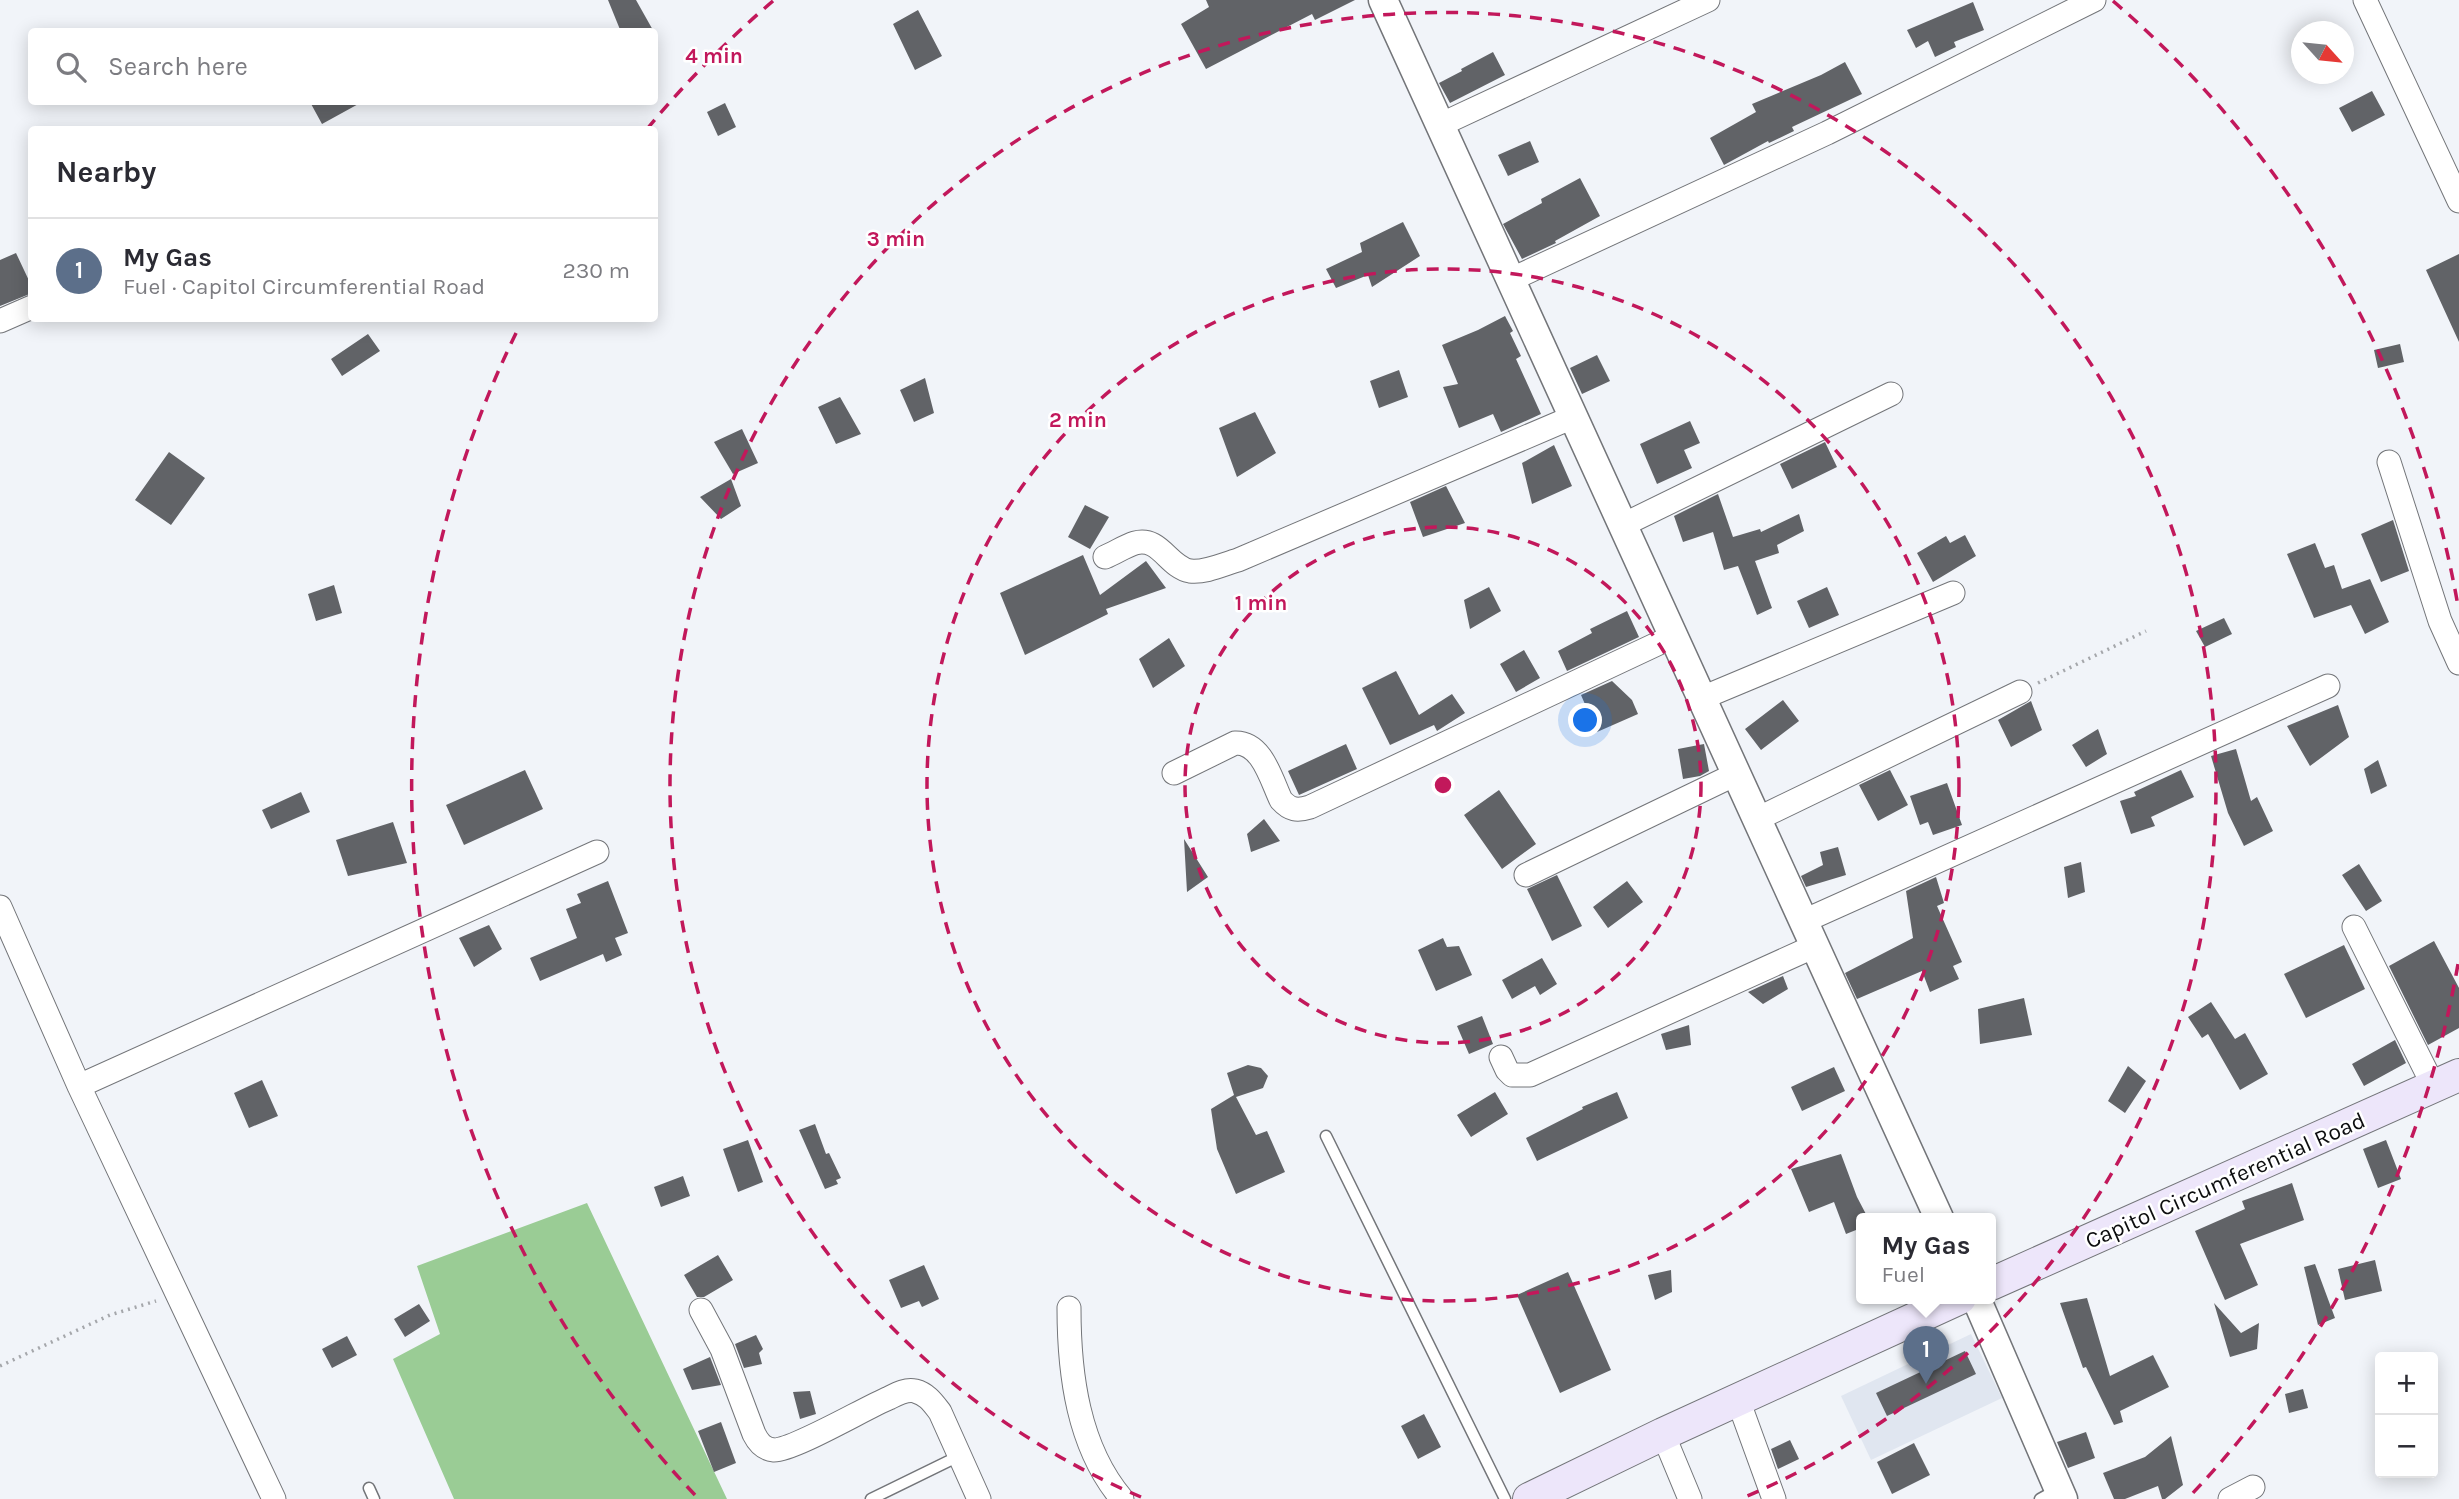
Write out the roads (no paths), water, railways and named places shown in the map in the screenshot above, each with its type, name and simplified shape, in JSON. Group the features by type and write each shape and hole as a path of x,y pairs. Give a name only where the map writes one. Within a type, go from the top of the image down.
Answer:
{"main road":[{"name":"Capitol Circumferential Road","path":"1996,1282 2446,1081"},
{"path":"1528,1499 1947,1304"}],"street":[{"path":"1383,0 1937,1213"},
{"path":"1440,125 1708,0"},
{"path":"1510,280 1827,133 2094,0"},
{"path":"2365,0 2459,201"},
{"path":"0,321 28,309"},
{"path":"1623,525 1891,394"},
{"path":"1105,557 1137,542 1148,542 1159,547 1178,566 1188,570 1206,570 1238,560 1573,417"},
{"path":"2389,462 2440,621 2459,663"},
{"path":"1702,698 1953,593"},
{"path":"1174,773 1235,743 1243,742 1256,750 1281,800 1300,810 1674,636"},
{"path":"1500,1057 1512,1075 1530,1075 1810,934 2328,686"},
{"path":"1757,819 2020,692"},
{"path":"1526,875 1737,774"},
{"path":"79,1086 597,852"},
{"path":"0,907 79,1086 274,1499"},
{"path":"2354,927 2446,1081"},
{"path":"1978,1304 2054,1496"},
{"path":"1069,1308 1069,1354 1076,1398 1094,1454 1106,1480 1122,1499"},
{"path":"701,1310 722,1349 754,1434 763,1447 772,1450 797,1443 868,1407 906,1391 916,1392 933,1403 979,1499"},
{"path":"1738,1400 1774,1499"},
{"path":"1663,1434 1690,1499"},
{"path":"2230,1499 2253,1487"}],"lane":[{"path":"1326,1136 1505,1499"},
{"path":"871,1499 959,1456"},
{"path":"369,1488 374,1499"}],"place":[{"name":"My Gas","path":"1926,1384"}]}
